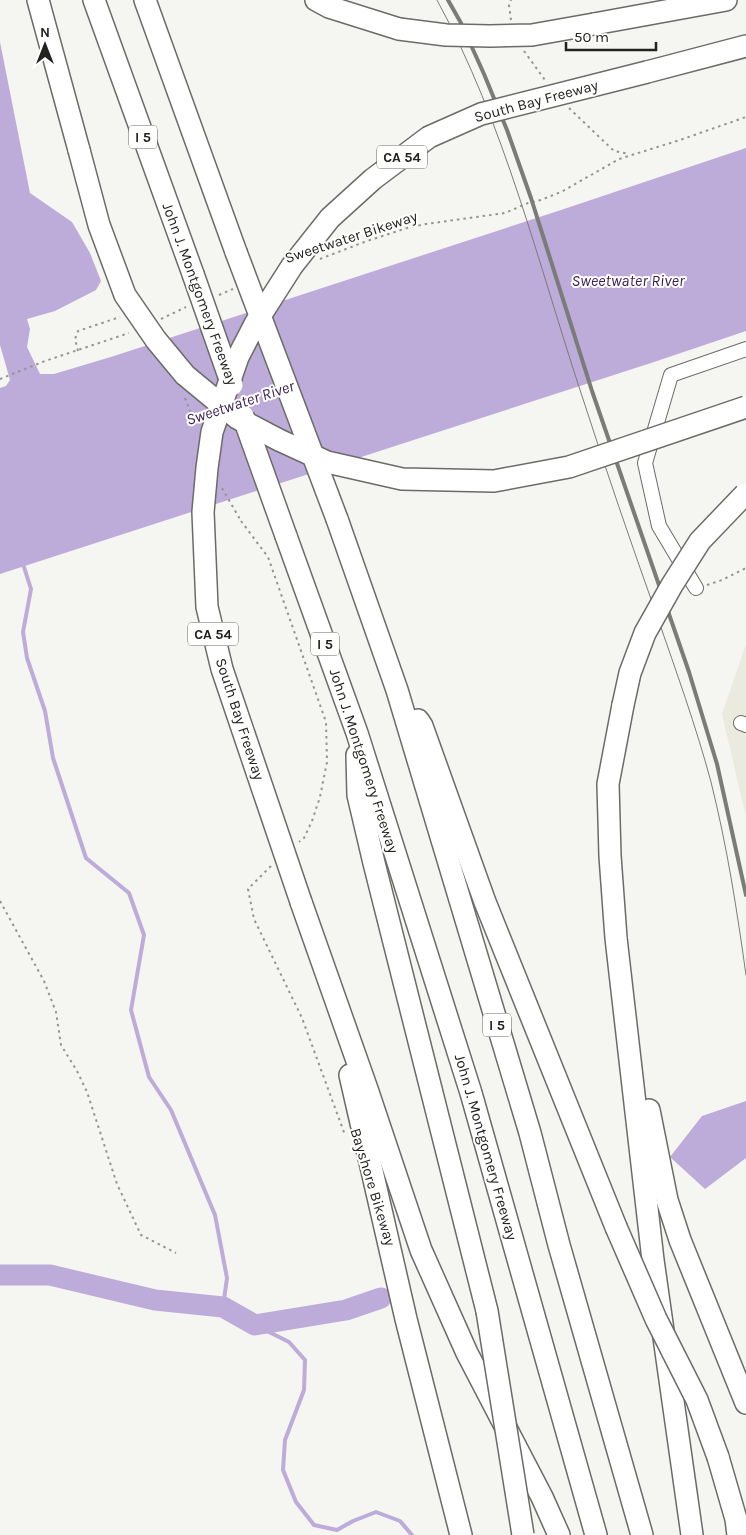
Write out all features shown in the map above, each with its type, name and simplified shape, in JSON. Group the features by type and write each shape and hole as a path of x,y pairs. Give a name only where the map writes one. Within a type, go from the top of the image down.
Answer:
{"highway":[{"path":"38,0 99,226 125,295 156,340 185,375 237,418 327,462 402,479 494,481 569,467 746,407"},
{"name":"John J. Montgomery Freeway","path":"94,0 357,733 471,1093 596,1535"},
{"name":"I 5","path":"145,0 236,252 337,519 397,690 530,1133 559,1245 642,1535"},
{"path":"316,0 329,7 399,29 446,35 490,36 532,35 726,0"},
{"name":"South Bay Freeway","path":"328,982 222,669 207,607 203,512 206,468 212,432 238,357 255,324 292,266 330,218 373,179 429,137 480,114 746,46"},
{"path":"692,1535 652,1250 616,938 610,856 608,784 630,673 645,633 672,585 700,542 746,493"},
{"path":"397,690 422,726 485,902 616,1227 656,1318 697,1400 718,1456 736,1519 738,1535"},
{"path":"357,733 358,795 412,1018 488,1311 523,1535"},
{"path":"616,938 633,998 652,1126 667,1200 680,1240 746,1402"},
{"path":"328,982 406,1319 461,1535"},
{"path":"328,982 422,1250 467,1353 542,1497 559,1535"}],"lane":[{"path":"696,588 659,526 645,463 671,375 746,349"}],"path":[{"name":"Sweetwater Bikeway","path":"315,261 407,228 505,213 563,191 619,159 746,117"},
{"path":"214,296 240,286"},
{"path":"160,320 188,307"},
{"path":"78,351 75,339 78,331 122,316"},
{"path":"0,379 45,361 133,332"},
{"path":"185,396 198,430"},
{"path":"218,481 241,521 268,557 326,722 327,762 320,797 304,838"},
{"path":"696,588 722,580 746,568"},
{"name":"Bayshore Bikeway","path":"271,866 248,889 254,919 302,1018 346,1137"},
{"path":"0,902 44,982 56,1012 61,1045 77,1070 87,1092 117,1184 141,1235 176,1253"}],"shaded area":[{"path":"746,644 746,817 722,714"}],"water":[{"name":"Sweetwater River","path":"0,42 30,193 72,222 90,253 101,281 96,290 55,311 27,319 30,329 27,347 40,374 54,374 114,356 746,148 746,331 0,574 0,388 6,386 10,380 0,345"},
{"path":"746,1101 746,1158 705,1189 670,1157 702,1116"}],"waterway":[{"path":"24,567 31,589 23,632 27,658 45,711 53,758 86,858 129,893 144,935 131,1010 149,1077 171,1110 215,1215 227,1278 223,1307"},
{"path":"0,1275 50,1275 155,1300 223,1307 255,1325 346,1310 381,1298"},
{"path":"255,1325 289,1342 305,1360 304,1390 285,1440 283,1470 296,1502 314,1525 337,1530 376,1512 400,1521 412,1535"}],"tram line":[{"path":"437,0 461,47 501,145 535,245 600,451 692,719 711,782 722,830 746,975"}],"railway":[{"path":"448,0 461,23 507,130 531,198 592,391 689,672 717,764 746,895"}]}
